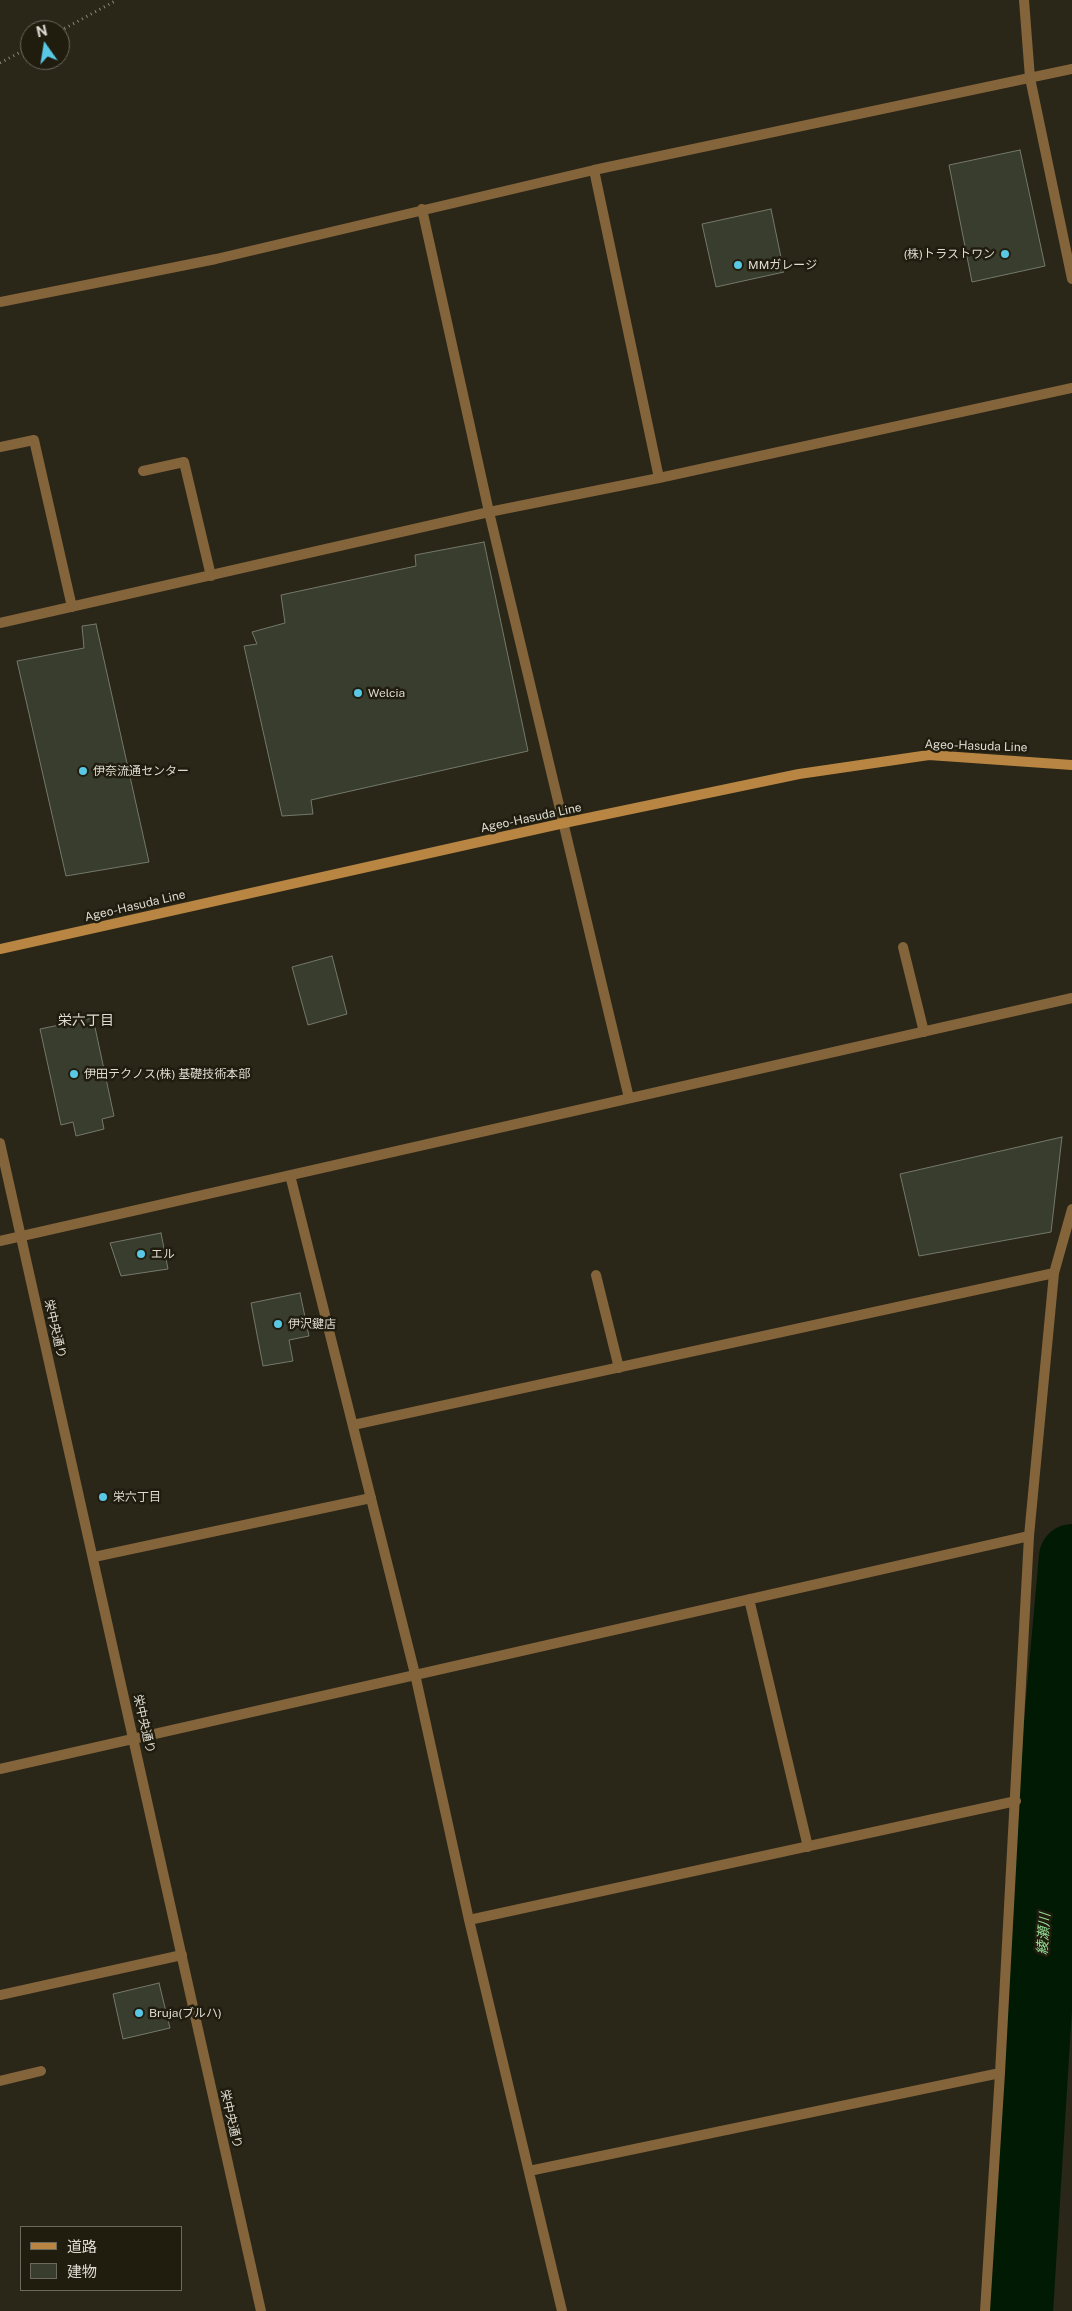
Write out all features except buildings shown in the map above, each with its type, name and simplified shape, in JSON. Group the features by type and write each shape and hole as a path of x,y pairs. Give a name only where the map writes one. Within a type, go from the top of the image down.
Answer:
{"main road":[{"name":"Ageo-Hasuda Line","path":"0,950 564,823 799,774 929,755 1072,765"}],"street":[{"path":"1024,0 1030,78 1072,279"},
{"path":"0,302 216,258 594,170 1072,68"},
{"path":"594,170 660,478"},
{"path":"422,209 489,512 629,1098"},
{"path":"0,623 489,512 660,478 1072,388"},
{"path":"0,447 34,440 72,608"},
{"path":"143,471 184,462 211,576"},
{"path":"903,947 924,1032"},
{"path":"0,1241 1072,998"},
{"name":"栄中央通り","path":"0,1143 261,2311"},
{"path":"290,1175 415,1674 469,1920 562,2311"},
{"path":"985,2311 1016,1801 1029,1536 1054,1273 1072,1209"},
{"path":"353,1425 1054,1273"},
{"path":"596,1275 619,1368"},
{"path":"94,1557 371,1498"},
{"path":"0,1769 134,1737 1029,1536"},
{"path":"749,1598 808,1847"},
{"path":"469,1920 1016,1801"},
{"path":"0,1995 182,1955"},
{"path":"0,2081 41,2071"},
{"path":"529,2171 1000,2073"}],"path":[{"path":"70,26 117,0"},
{"path":"0,63 20,52"}],"waterway":[{"name":"綾瀬川","path":"1020,2311 1057,1723 1072,1557"}],"place":[{"name":"(株)トラストワン","path":"1005,254"},
{"name":"MMガレージ","path":"738,265"},
{"name":"Welcia","path":"358,693"},
{"name":"伊奈流通センター","path":"83,771"},
{"name":"伊田テクノス(株) 基礎技術本部","path":"74,1074"},
{"name":"エル","path":"141,1254"},
{"name":"伊沢鍵店","path":"278,1324"},
{"name":"栄六丁目","path":"103,1497"},
{"name":"Bruja(ブルハ)","path":"139,2013"}],"district":[{"name":"栄六丁目","path":"86,1021"}]}
